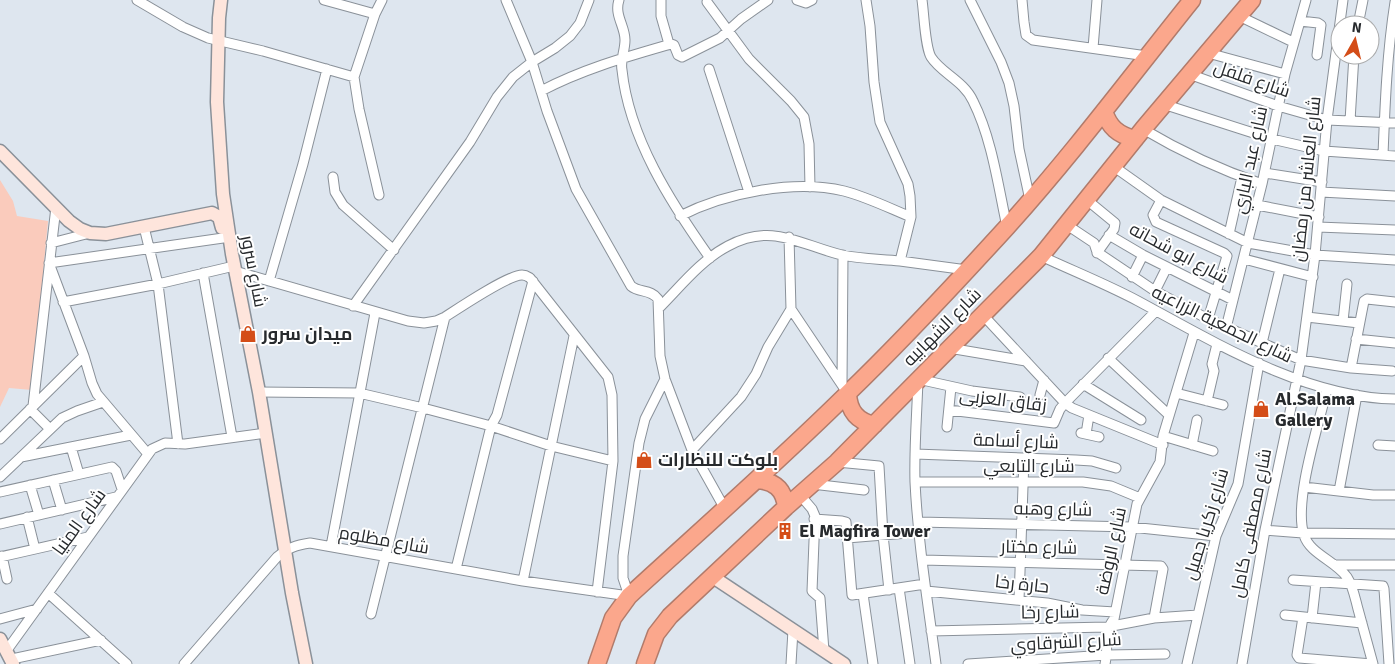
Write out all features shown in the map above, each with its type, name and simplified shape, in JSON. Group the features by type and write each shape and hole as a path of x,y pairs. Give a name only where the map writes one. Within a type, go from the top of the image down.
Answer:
{"highway":[{"name":"شارع الشهابيه","path":"597,664 613,618 629,596 757,480 845,389 967,270 1030,200 1192,0"},
{"name":"شارع الشهابيه","path":"645,664 656,634 662,624 786,507 837,462 1041,256 1163,104 1252,0"},
{"path":"1104,111 1107,119 1118,133 1139,134"},
{"path":"845,389 854,415 874,425"},
{"path":"757,480 772,482 778,487 783,493 786,507"}],"street":[{"name":"شارع سرور","path":"221,0 218,40 218,132 224,229 234,264 259,392 292,593 306,664"},
{"path":"324,0 375,14"},
{"path":"379,195 359,110 354,77 375,14 382,0"},
{"path":"506,0 532,62 573,180 585,207 631,286 635,289 652,293 658,299 660,356 665,379 692,450 725,509"},
{"path":"353,306 470,142 497,97 513,77 570,36 580,23 589,0"},
{"path":"619,0 617,14 625,39 621,58 628,106 643,144 680,216 710,258"},
{"path":"661,0 661,16 669,44"},
{"path":"541,91 567,77 669,44 673,44 678,55 682,57 720,38 741,19 768,0"},
{"path":"797,0 806,3 812,0"},
{"path":"866,0 880,122 908,184 911,217 900,261"},
{"path":"922,0 930,55 939,66 966,90 974,102 989,147 1007,227"},
{"path":"970,0 1001,62 1009,84 1014,106 1019,149 1030,200"},
{"path":"1022,0 1026,35 1029,38 1147,56"},
{"path":"1093,48 1096,0"},
{"name":"شارع عبد الباري","path":"1226,328 1265,173 1285,74 1306,0"},
{"name":"شارع العاشر من رمضان","path":"1301,360 1315,255 1327,120 1343,0"},
{"path":"1360,15 1363,0"},
{"path":"140,1 183,27 208,38 263,51 354,77"},
{"path":"706,2 757,68 804,116 809,144 810,187"},
{"path":"1384,155 1385,93 1391,60 1395,2"},
{"path":"1239,16 1293,42"},
{"path":"1300,21 1318,23 1320,25 1317,55"},
{"path":"1208,53 1285,74"},
{"path":"1350,121 1353,65"},
{"path":"269,281 303,164 327,69"},
{"path":"709,69 749,192"},
{"name":"شارع فلفل","path":"1189,74 1278,106 1327,120 1395,123"},
{"path":"1385,93 1395,94"},
{"path":"1163,104 1272,139 1324,151 1395,156"},
{"path":"1139,134 1164,142 1262,184"},
{"path":"0,151 74,226 90,233"},
{"path":"1113,166 1161,200 1248,243 1315,255 1395,260"},
{"path":"1265,173 1322,187 1395,196"},
{"path":"333,177 335,192 343,205 394,250"},
{"path":"1229,234 1242,177"},
{"path":"680,216 710,202 749,192 810,187 843,191 911,217"},
{"path":"1087,200 1115,223 1115,226 1097,252"},
{"path":"1161,200 1153,216 1156,222 1226,254 1227,258 1208,319"},
{"path":"1257,206 1319,217"},
{"path":"50,429 32,408 56,207"},
{"path":"49,263 151,249 224,229 219,217 212,213 106,234 90,233 51,243"},
{"path":"1067,225 1094,243 1097,252 1132,277 1226,328 1301,360 1352,368 1392,371"},
{"path":"144,226 158,284 178,444"},
{"path":"1318,227 1395,230"},
{"path":"659,308 710,258 728,246 750,237 771,235 789,238 843,255 967,270"},
{"name":"شارع ابو شحاته","path":"1109,235 1143,255 1233,300"},
{"path":"789,238 791,308 845,389"},
{"path":"843,255 845,389"},
{"path":"1132,277 1143,255"},
{"name":"شارع الجمعية الزراعيه","path":"1041,256 1126,295 1194,333 1259,364 1327,389 1395,400"},
{"path":"1244,259 1312,277"},
{"path":"49,263 84,356 92,383 103,402 148,454 158,445 266,433"},
{"path":"63,302 158,284 234,264 269,281 376,313 424,323 436,321 493,288 514,278 526,276 533,281 574,336 602,369 611,384 613,461 597,592"},
{"path":"1155,291 1167,267"},
{"path":"1262,343 1280,269"},
{"path":"203,273 232,437"},
{"path":"456,569 491,426 498,415 533,281"},
{"path":"1343,321 1347,284"},
{"path":"1352,368 1364,301 1367,299 1395,302"},
{"path":"692,450 741,396 756,374 768,347 791,308"},
{"path":"1065,403 1155,312"},
{"path":"331,546 359,393 376,313"},
{"path":"982,314 1065,403 1072,408 1163,440 1192,445 1213,452"},
{"path":"372,614 444,317"},
{"path":"1307,317 1359,323"},
{"name":"شارع الروضة","path":"1106,659 1107,627 1114,619 1131,527 1140,498 1160,462 1169,415 1194,333"},
{"path":"523,581 574,336"},
{"path":"1356,339 1395,343"},
{"path":"1207,401 1214,371 1212,364 1217,344"},
{"path":"949,348 1026,361"},
{"path":"0,439 84,356"},
{"path":"1108,358 1169,415"},
{"name":"شارع مصطفى كامل","path":"1242,664 1265,530 1301,360"},
{"name":"شارع زكريا جميل","path":"1187,664 1216,536 1238,484 1259,364"},
{"path":"629,596 623,578 623,556 639,442 645,419 665,379"},
{"path":"936,664 922,560 916,482 915,454 918,379 951,387 1020,397"},
{"path":"1040,395 1044,380"},
{"path":"1083,384 1141,420"},
{"path":"947,426 951,387"},
{"path":"1303,617 1297,656 1308,662 1372,664 1351,584 1336,565 1314,550 1307,542 1303,533 1301,517 1304,487 1327,389"},
{"path":"259,392 359,393 491,426 550,446 613,461"},
{"path":"1176,393 1223,405"},
{"path":"1339,492 1357,395"},
{"path":"0,477 50,429 69,414 103,402"},
{"name":"زقاق العزبى","path":"949,410 1054,423 1065,403"},
{"path":"1089,415 1083,434 1099,437"},
{"path":"1192,445 1197,420"},
{"path":"20,457 131,435"},
{"path":"1378,445 1395,446"},
{"path":"71,447 79,474"},
{"name":"شارع المنيا","path":"8,657 48,593 148,454"},
{"name":"شارع أسامة","path":"915,454 1092,461 1116,468"},
{"path":"1019,600 1024,458"},
{"path":"837,462 879,466 883,535 889,590"},
{"path":"0,492 112,467 116,471 122,489"},
{"path":"53,480 62,510"},
{"name":"شارع التابعي","path":"916,482 1083,482 1112,486 1140,498"},
{"path":"30,485 39,515"},
{"path":"1304,487 1339,492 1395,495"},
{"path":"824,651 820,598 812,591 814,520 805,490 864,490"},
{"path":"0,524 116,498"},
{"path":"27,517 35,549"},
{"path":"814,520 845,521 847,538"},
{"name":"شارع وهبه","path":"847,538 883,535 919,527 1022,525 1131,527 1216,536"},
{"path":"1265,530 1303,533 1395,534"},
{"path":"7,579 1,557 88,537"},
{"name":"حارة رخا","path":"847,538 852,596 899,588 926,587 1054,604 1082,610 1115,612"},
{"name":"شارع مظلوم","path":"184,664 277,557 297,545 310,543 523,581 629,596"},
{"name":"شارع مختار","path":"922,560 1162,567 1154,618"},
{"path":"1336,565 1395,565"},
{"path":"713,577 844,664"},
{"path":"1293,580 1384,587 1389,664"},
{"path":"1312,618 1316,582"},
{"path":"899,588 910,664"},
{"path":"48,593 127,664"},
{"path":"863,594 873,664"},
{"path":"0,619 37,609"},
{"name":"شارع رخا","path":"932,631 1107,627 1154,618 1198,615"},
{"path":"1285,615 1362,623"},
{"path":"791,664 793,630"},
{"path":"0,639 8,657 100,640"},
{"name":"شارع الشرقاوي","path":"968,664 1106,659 1165,654"}],"shaded area":[{"path":"0,180 13,201 17,216 48,221 32,390 9,388 0,407"}],"place":[{"name":"ميدان سرور","path":"248,334"},
{"name":"Al.Salama Gallery","path":"1261,409"},
{"name":"بلوكت للنظارات","path":"644,460"},
{"name":"El Magfira Tower","path":"785,531"}]}
